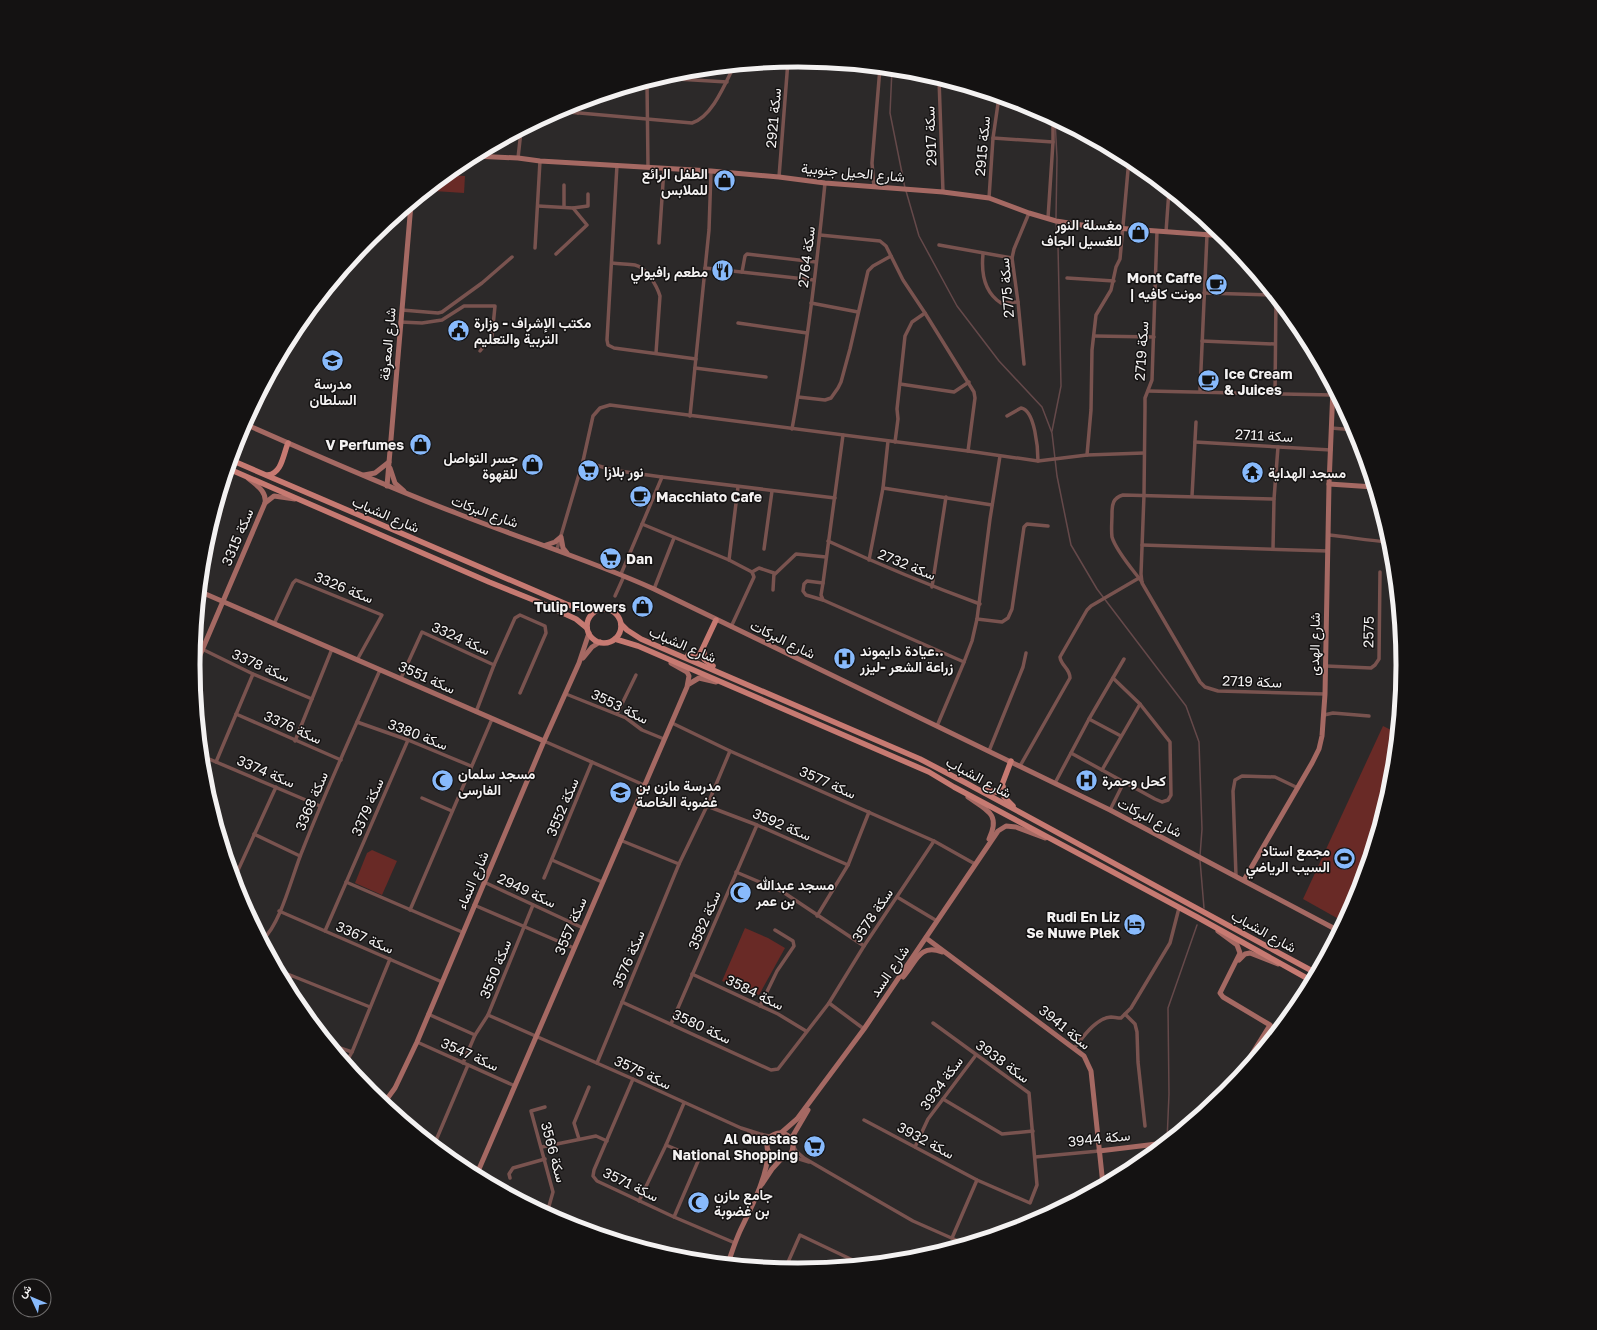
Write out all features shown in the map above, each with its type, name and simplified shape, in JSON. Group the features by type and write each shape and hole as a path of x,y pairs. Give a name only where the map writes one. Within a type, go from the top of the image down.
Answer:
{"main road":[{"path":"284,483 280,474 280,467 288,443"},
{"name":"شارع الشباب","path":"236,462 566,604 579,609 598,610"},
{"path":"267,475 276,472 280,467"},
{"name":"شارع الشباب","path":"233,471 576,619 588,630"},
{"path":"608,609 614,612 619,617 621,624 619,634 615,639 608,642 600,642 593,639 588,630 588,619 598,610 608,609"},
{"path":"657,646 693,657 698,657 716,620"},
{"name":"شارع الشباب","path":"621,624 636,636 657,646 920,759 1026,815 1311,971"},
{"name":"شارع الشباب","path":"615,639 629,642 929,772 1307,978"},
{"path":"705,644 703,655 705,661 740,681"},
{"path":"966,783 991,792 996,792 1000,790 1010,761"},
{"path":"1004,780 1004,797 1009,803 1026,815"},
{"path":"1240,932 1314,968"}],"street":[{"name":"سكة 2921","path":"779,177 788,67"},
{"path":"572,112 692,123 697,121 711,107 727,82 732,71"},
{"path":"874,187 872,163 880,72"},
{"path":"678,79 727,82"},
{"name":"سكة 2917","path":"939,84 943,192"},
{"path":"647,86 648,167"},
{"name":"سكة 2915","path":"989,198 993,138 998,102"},
{"path":"1048,218 1053,125"},
{"path":"518,158 520,136"},
{"path":"993,138 1053,142"},
{"name":"شارع الحيل جنوبية","path":"485,156 711,171 825,183 943,192 989,198 1029,213 1088,226 1214,235"},
{"path":"535,248 540,161"},
{"path":"617,165 607,340 608,345 614,348 696,359"},
{"path":"1087,455 1091,410 1092,350 1096,315 1111,290 1116,267 1120,259 1128,166"},
{"path":"659,243 664,168"},
{"path":"690,416 705,268 711,171"},
{"name":"سكة 2764","path":"792,429 807,333 820,235 825,183"},
{"path":"564,185 564,207"},
{"path":"538,206 574,208 588,206 588,194"},
{"path":"1166,232 1169,195"},
{"path":"556,254 587,225 574,208"},
{"name":"شارع المعرفة","path":"387,486 411,210"},
{"name":"سكة 2775","path":"1024,364 1012,258 1014,249 1029,213"},
{"name":"سكة 2719","path":"1142,583 1145,398 1152,380 1157,232"},
{"path":"820,235 880,241 886,246 903,280 974,392 975,398 968,451"},
{"path":"1200,391 1207,235"},
{"path":"938,245 1012,258"},
{"path":"742,272 744,256 747,254 816,262"},
{"path":"983,254 982,273 990,293 1001,303 1018,302"},
{"path":"798,397 825,400 830,398 838,388 841,382 868,271 873,266 891,256"},
{"path":"402,310 442,312 482,283 512,258"},
{"path":"612,263 636,265 650,277 658,290 660,296 656,353"},
{"path":"705,268 814,280"},
{"path":"1067,278 1114,281"},
{"path":"1204,293 1268,295"},
{"path":"811,303 858,312"},
{"path":"1274,394 1276,305"},
{"path":"400,322 422,323 442,320 464,306 495,306 492,336 480,351"},
{"path":"895,442 905,336 908,327 912,322 925,313"},
{"path":"738,323 807,333"},
{"path":"1094,336 1154,337"},
{"path":"1202,341 1275,344"},
{"path":"695,368 766,378"},
{"path":"900,384 954,392 968,382"},
{"path":"1148,390 1332,395"},
{"name":"شارع الهدى","path":"1244,880 1298,788 1319,749 1322,736 1326,666 1333,397"},
{"path":"557,549 584,462 594,416 604,406 610,405 1038,461 1087,455 1144,453"},
{"path":"1007,416 1021,408 1025,410 1035,430 1038,448 1038,461"},
{"path":"1192,496 1196,422"},
{"name":"شارع البركات","path":"250,426 387,486 557,549 654,589 1110,810 1335,929"},
{"path":"1331,428 1348,429"},
{"path":"822,600 821,595 843,435"},
{"path":"869,560 883,488 888,441"},
{"name":"سكة 2711","path":"1195,442 1331,450"},
{"path":"1273,549 1274,499 1278,447"},
{"path":"937,726 972,641 980,604 992,505 1000,456"},
{"path":"361,475 375,473 389,462 395,483 410,495"},
{"path":"584,462 612,470 835,498"},
{"path":"246,476 263,492 265,503"},
{"path":"615,596 642,524 662,477"},
{"path":"1330,484 1369,487"},
{"path":"729,560 738,487"},
{"path":"883,488 992,505"},
{"path":"764,549 772,491"},
{"name":"سكة 2719","path":"1274,499 1123,495 1117,497 1112,503 1111,531 1113,538 1139,578 1197,677 1205,687 1211,690 1227,692 1325,694"},
{"path":"265,503 274,496 297,499"},
{"path":"932,587 946,497"},
{"name":"سكة 3315","path":"201,652 265,503"},
{"path":"642,524 729,560 752,572 754,577 731,627"},
{"path":"977,619 1002,622 1008,618 1012,610 1024,527 1027,524 1048,526"},
{"path":"1329,535 1383,541"},
{"path":"545,545 555,542 561,537"},
{"path":"561,537 563,548 568,554"},
{"path":"654,589 674,538"},
{"name":"سكة 2732","path":"828,541 932,587 980,604"},
{"path":"1142,545 1328,551"},
{"path":"773,590 775,574 796,554 826,557"},
{"path":"752,572 761,568 775,574"},
{"name":"2575","path":"1326,666 1371,668 1376,665 1379,659 1380,572"},
{"path":"1020,766 1070,678 1068,670 1061,662 1060,657 1087,610 1091,606 1139,578"},
{"name":"سكة 3326","path":"274,624 293,583 296,580 382,615 357,660"},
{"path":"823,583 807,581 804,584 803,591 806,595 822,600 964,662"},
{"name":"سكة 3551","path":"205,594 644,785"},
{"name":"سكة 3324","path":"476,712 494,665 515,618 520,614 545,626 546,633 520,693"},
{"name":"شارع النماء","path":"387,1099 395,1088 417,1042 462,932 544,741 579,664 588,630"},
{"name":"سكة 3324","path":"400,678 422,632 494,665"},
{"name":"شارع النماء","path":"579,664 588,650 600,642"},
{"name":"سكة 3378","path":"202,649 253,674 312,699"},
{"path":"295,741 332,649"},
{"path":"649,651 687,672 689,679 687,687"},
{"path":"989,751 1023,667 1026,653"},
{"path":"1055,783 1089,719 1124,659"},
{"name":"سكة 3368","path":"266,936 280,911 320,806 380,670"},
{"path":"216,762 253,674"},
{"path":"617,714 636,676"},
{"path":"687,687 692,681 698,678 706,679 745,693"},
{"path":"1071,753 1162,802 1168,800 1170,795 1170,742 1140,704 1113,678"},
{"name":"سكة 3557","path":"479,1170 687,687"},
{"name":"سكة 3553","path":"566,694 626,718 642,730 664,739"},
{"path":"1102,770 1140,704"},
{"path":"1324,715 1333,713 1369,716"},
{"name":"سكة 3376","path":"236,714 341,760"},
{"path":"410,910 492,719"},
{"path":"1089,719 1122,736"},
{"name":"سكة 3380","path":"357,722 408,740 471,766"},
{"name":"سكة 3577","path":"672,723 934,841 975,864"},
{"name":"سكة 3379","path":"325,931 408,740"},
{"name":"سكة 3576","path":"597,1063 679,864 707,806 730,750"},
{"name":"سكة 3374","path":"208,759 320,806"},
{"name":"سكة 3552","path":"544,878 592,762"},
{"path":"1236,876 1233,791 1235,780 1242,776 1275,777 1298,788"},
{"path":"1110,810 1124,782"},
{"path":"237,871 276,787"},
{"path":"954,787 991,812 994,825 992,833 982,853"},
{"path":"422,798 452,811"},
{"name":"سكة 3592","path":"707,806 757,825 848,865"},
{"path":"817,916 848,865 869,812"},
{"name":"سكة 3582","path":"671,1024 757,825"},
{"path":"982,853 998,831 1006,826 1027,830 1064,847"},
{"path":"254,834 300,856"},
{"path":"620,840 679,864"},
{"name":"سكة 3578","path":"771,1070 781,1067 806,1031 829,1003 864,946 934,841"},
{"name":"شارع السد","path":"781,1133 797,1119 821,1089 897,981 982,853"},
{"path":"552,860 602,882"},
{"path":"736,872 783,892 864,946"},
{"path":"346,882 462,932"},
{"name":"سكة 2949","path":"484,882 583,928"},
{"path":"897,897 937,920"},
{"path":"474,905 574,948"},
{"name":"سكة 3550","path":"533,905 488,1015 537,1036"},
{"path":"1075,1047 1086,1032 1100,1022 1110,1017 1120,1018 1131,1008 1170,943 1179,908"},
{"name":"سكة 3367","path":"280,911 442,982"},
{"path":"1197,917 1237,945 1240,953 1222,985 1220,993 1223,997 1274,1028"},
{"path":"760,1006 777,970 794,946 793,941 775,930"},
{"name":"سكة 3941","path":"926,938 1075,1047 1084,1056 1091,1071 1102,1180"},
{"path":"897,981 907,972 920,954 925,950 936,950 946,954"},
{"path":"1234,965 1242,957 1250,953 1296,972"},
{"path":"349,1058 390,959"},
{"name":"سكة 3584","path":"692,974 778,1014 806,1031"},
{"path":"288,975 370,1007"},
{"name":"سكة 3580","path":"622,1002 771,1070"},
{"path":"829,1003 864,1029"},
{"path":"428,1014 476,1035"},
{"path":"1125,1014 1135,1024 1137,1032 1138,1062 1145,1126"},
{"path":"463,1063 476,1035 488,1015"},
{"name":"سكة 3938","path":"933,1023 1029,1093 1033,1131"},
{"path":"1252,1054 1270,1025"},
{"name":"سكة 3575","path":"537,1036 741,1128 769,1136 775,1134"},
{"name":"سكة 3547","path":"417,1042 515,1086"},
{"path":"340,1048 352,1052"},
{"name":"سكة 3934","path":"915,1147 928,1119 976,1055"},
{"path":"436,1140 468,1065"},
{"name":"سكة 3571","path":"633,1079 594,1170 593,1176 597,1180 674,1217 735,1243"},
{"path":"579,1138 574,1123 589,1087"},
{"name":"شارع السد","path":"792,1142 821,1089"},
{"path":"943,1099 1002,1134 1033,1131"},
{"path":"639,1200 666,1145 684,1103"},
{"name":"سكة 3566","path":"545,1107 531,1111 554,1192 549,1208"},
{"name":"سكة 3932","path":"864,1120 977,1180 1030,1203 1037,1185 1033,1131"},
{"name":"سكة 3575","path":"741,1128 768,1148"},
{"path":"729,1259 766,1167 770,1139 775,1134 781,1133 786,1134 796,1151 816,1165 913,1221 959,1241"},
{"path":"542,1147 579,1138 596,1136 607,1141"},
{"path":"757,1192 772,1169 791,1152 792,1142"},
{"name":"سكة 3944","path":"1035,1157 1156,1144"},
{"path":"666,1145 699,1159 674,1217"},
{"path":"768,1148 775,1158 793,1157 816,1165"},
{"path":"510,1178 509,1174 512,1168 545,1159"},
{"path":"952,1238 977,1180"},
{"path":"789,1263 800,1235 849,1261"}],"shaded area":[{"path":"456,176 465,176 464,193 434,191"},
{"name":"مجمع استاد السيب الرياضي","path":"1383,726 1392,731 1385,782 1365,857 1339,919 1303,899"},
{"path":"372,850 397,861 382,895 355,883 367,853"},
{"path":"745,928 768,938 785,948 759,995 722,981"}],"waterway":[{"path":"892,74 890,113 905,188"},
{"path":"1055,126 1057,158 1056,218"},
{"path":"906,191 919,236 957,306 999,361 1042,407 1052,433 1057,476 1071,545 1097,589 1186,706 1199,742 1202,829 1200,856"},
{"path":"1052,431 1061,386 1058,246 1056,222"},
{"path":"1200,860 1204,908"},
{"path":"1167,1136 1169,1094 1168,1008 1197,925"}],"place":[{"name":"الطفل الرائع للملابس","path":"724,181"},
{"name":"مغسلة النور للغسيل الجاف","path":"1138,232"},
{"name":"مطعم رافيولي","path":"723,271"},
{"name":"Mont Caffe | مونت كافيه","path":"1217,285"},
{"name":"مكتب الإشراف - وزارة التربية والتعليم","path":"459,330"},
{"name":"مدرسة السلطان","path":"333,361"},
{"name":"Ice Cream & Juices","path":"1208,381"},
{"name":"V Perfumes","path":"420,444"},
{"name":"جسر التواصل للقهوة","path":"533,465"},
{"name":"نور بلازا","path":"589,471"},
{"name":"مسجد الهداية","path":"1252,472"},
{"name":"Macchiato Cafe","path":"640,496"},
{"name":"Dan","path":"611,558"},
{"name":"Tulip Flowers","path":"642,606"},
{"name":"عيادة دايموند.. زراعة الشعر -ليزر","path":"844,658"},
{"name":"كحل وحمرة","path":"1087,780"},
{"name":"مسجد سلمان الفارسى","path":"442,781"},
{"name":"مدرسة مازن بن غضوبة الخاصة","path":"621,793"},
{"name":"مجمع استاد السيب الرياضي","path":"1345,858"},
{"name":"مسجد عبدالله بن عمر","path":"741,892"},
{"name":"Rudi En Liz Se Nuwe Plek","path":"1135,924"},
{"name":"Al Quastas National Shopping","path":"814,1146"},
{"name":"جامع مازن بن غضوبة","path":"699,1202"}]}
